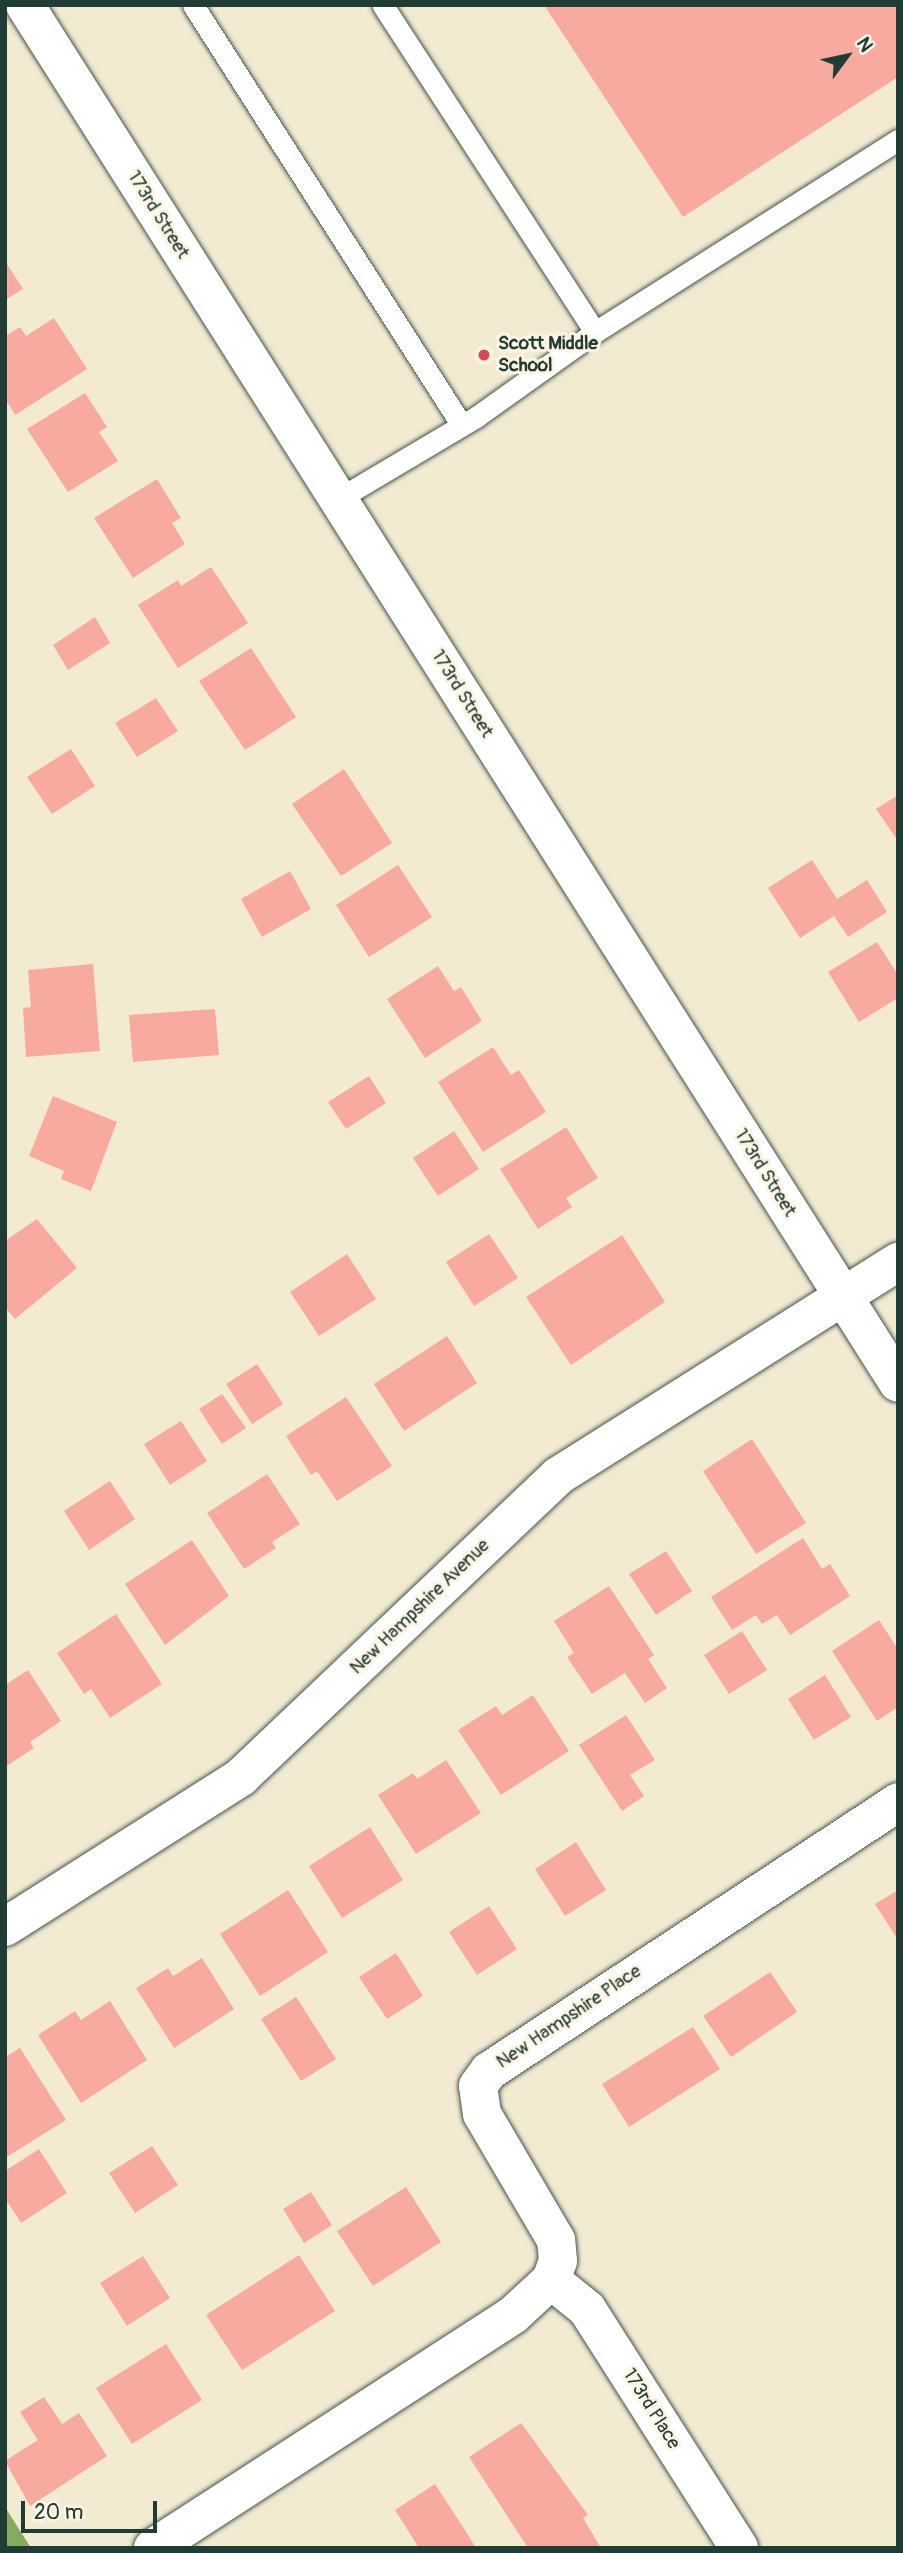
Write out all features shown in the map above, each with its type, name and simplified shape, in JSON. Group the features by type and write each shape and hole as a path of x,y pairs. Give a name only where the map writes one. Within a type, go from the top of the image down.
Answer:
{"street":[{"name":"173rd Street","path":"25,5 898,1383"},
{"name":"New Hampshire Avenue","path":"5,1927 241,1777 558,1476 898,1262"},
{"name":"New Hampshire Place","path":"551,2280 558,2261 556,2240 544,2214 490,2130 478,2086 506,2057 898,1802"},
{"path":"153,2548 513,2315 551,2280"},
{"name":"173rd Place","path":"551,2280 587,2309 739,2548"}],"lane":[{"path":"193,5 462,425"},
{"path":"383,5 595,332"},
{"path":"338,499 462,425 595,332 898,140"}],"green space":[{"path":"5,2507 31,2548 5,2548"}],"building":[{"path":"544,5 898,5 898,77 683,217"},
{"path":"5,261 23,289 5,300"},
{"path":"54,318 87,369 15,415 5,398 5,336 20,327 26,336"},
{"path":"85,393 107,427 99,432 118,461 68,492 27,429"},
{"path":"157,479 181,518 172,523 185,544 133,578 94,518"},
{"path":"211,567 248,623 178,668 138,605 178,580 181,586"},
{"path":"95,617 110,643 68,670 53,645"},
{"path":"251,648 296,717 245,750 199,681"},
{"path":"156,698 178,731 137,757 115,723"},
{"path":"71,749 95,786 52,814 27,777"},
{"path":"344,769 392,843 341,876 292,804"},
{"path":"898,795 898,841 876,809"},
{"path":"812,860 837,899 867,880 887,912 848,937 834,916 800,938 768,888"},
{"path":"398,865 432,917 369,957 336,905"},
{"path":"290,871 311,909 262,937 241,899"},
{"path":"877,942 898,975 898,998 859,1022 828,972"},
{"path":"93,964 100,1051 26,1057 23,1008 31,1007 28,970"},
{"path":"438,966 454,991 461,987 482,1021 425,1058 387,999"},
{"path":"215,1009 219,1055 133,1062 129,1015"},
{"path":"493,1047 511,1075 519,1070 546,1112 483,1152 438,1082"},
{"path":"369,1076 386,1103 346,1129 328,1102"},
{"path":"53,1096 117,1122 91,1191 61,1179 64,1171 29,1156"},
{"path":"566,1127 598,1178 566,1198 572,1207 538,1229 500,1169"},
{"path":"454,1131 479,1169 438,1196 413,1158"},
{"path":"37,1219 77,1268 15,1319 5,1307 5,1241"},
{"path":"489,1234 518,1278 474,1306 446,1262"},
{"path":"622,1235 665,1302 571,1365 526,1297"},
{"path":"347,1254 376,1299 319,1336 290,1292"},
{"path":"447,1336 477,1383 404,1431 374,1384"},
{"path":"257,1364 283,1404 252,1424 226,1384"},
{"path":"222,1394 246,1428 222,1444 199,1409"},
{"path":"346,1397 392,1466 337,1501 317,1471 311,1475 286,1436"},
{"path":"181,1421 207,1461 170,1485 144,1444"},
{"path":"752,1439 806,1523 756,1554 703,1471"},
{"path":"267,1474 300,1524 272,1542 276,1548 244,1569 207,1513"},
{"path":"110,1481 135,1519 89,1550 64,1511"},
{"path":"803,1538 822,1569 830,1564 850,1596 790,1635 777,1615 762,1624 756,1615 732,1630 711,1597"},
{"path":"192,1540 229,1596 165,1645 125,1584"},
{"path":"666,1551 692,1591 656,1615 629,1574"},
{"path":"609,1586 654,1655 648,1659 667,1688 645,1703 625,1673 592,1694 567,1657 574,1653 554,1621"},
{"path":"116,1614 162,1684 110,1718 91,1689 84,1694 57,1653"},
{"path":"879,1620 898,1649 898,1707 877,1721 832,1651"},
{"path":"742,1631 767,1670 729,1694 704,1655"},
{"path":"28,1670 61,1721 30,1742 34,1748 5,1767 5,1685"},
{"path":"825,1675 851,1717 814,1740 788,1699"},
{"path":"533,1695 569,1751 501,1795 458,1730 496,1706 502,1715"},
{"path":"626,1715 655,1760 630,1775 644,1796 622,1811 579,1745"},
{"path":"446,1760 481,1813 416,1854 378,1795 413,1773 417,1779"},
{"path":"370,1827 403,1880 342,1918 309,1866"},
{"path":"576,1842 606,1890 565,1916 535,1869"},
{"path":"288,1890 328,1952 260,1996 220,1934"},
{"path":"898,1890 898,1940 875,1904"},
{"path":"489,1906 517,1949 477,1975 449,1932"},
{"path":"396,1953 423,1996 387,2019 359,1977"},
{"path":"202,1958 234,2009 174,2048 136,1988 168,1968 173,1976"},
{"path":"770,1972 797,2012 731,2057 703,2016"},
{"path":"296,1997 336,2059 301,2081 261,2019"},
{"path":"110,2001 147,2060 81,2103 38,2035 75,2011 81,2020"},
{"path":"693,2027 720,2069 629,2127 602,2084"},
{"path":"20,2048 66,2120 5,2158 5,2057"},
{"path":"152,2146 178,2185 135,2213 109,2173"},
{"path":"39,2149 67,2193 21,2223 5,2198 5,2171"},
{"path":"406,2187 441,2242 373,2286 337,2231"},
{"path":"311,2192 332,2225 304,2243 283,2209"},
{"path":"299,2255 335,2311 242,2370 206,2315"},
{"path":"143,2256 170,2298 127,2326 100,2283"},
{"path":"166,2344 202,2400 132,2444 96,2388"},
{"path":"44,2397 62,2424 79,2413 107,2456 30,2506 5,2461 38,2440 20,2412"},
{"path":"521,2423 588,2515 583,2518 601,2548 528,2548 469,2457"},
{"path":"435,2484 476,2548 419,2548 395,2510"}],"place":[{"name":"Scott Middle School","path":"484,355"}]}
